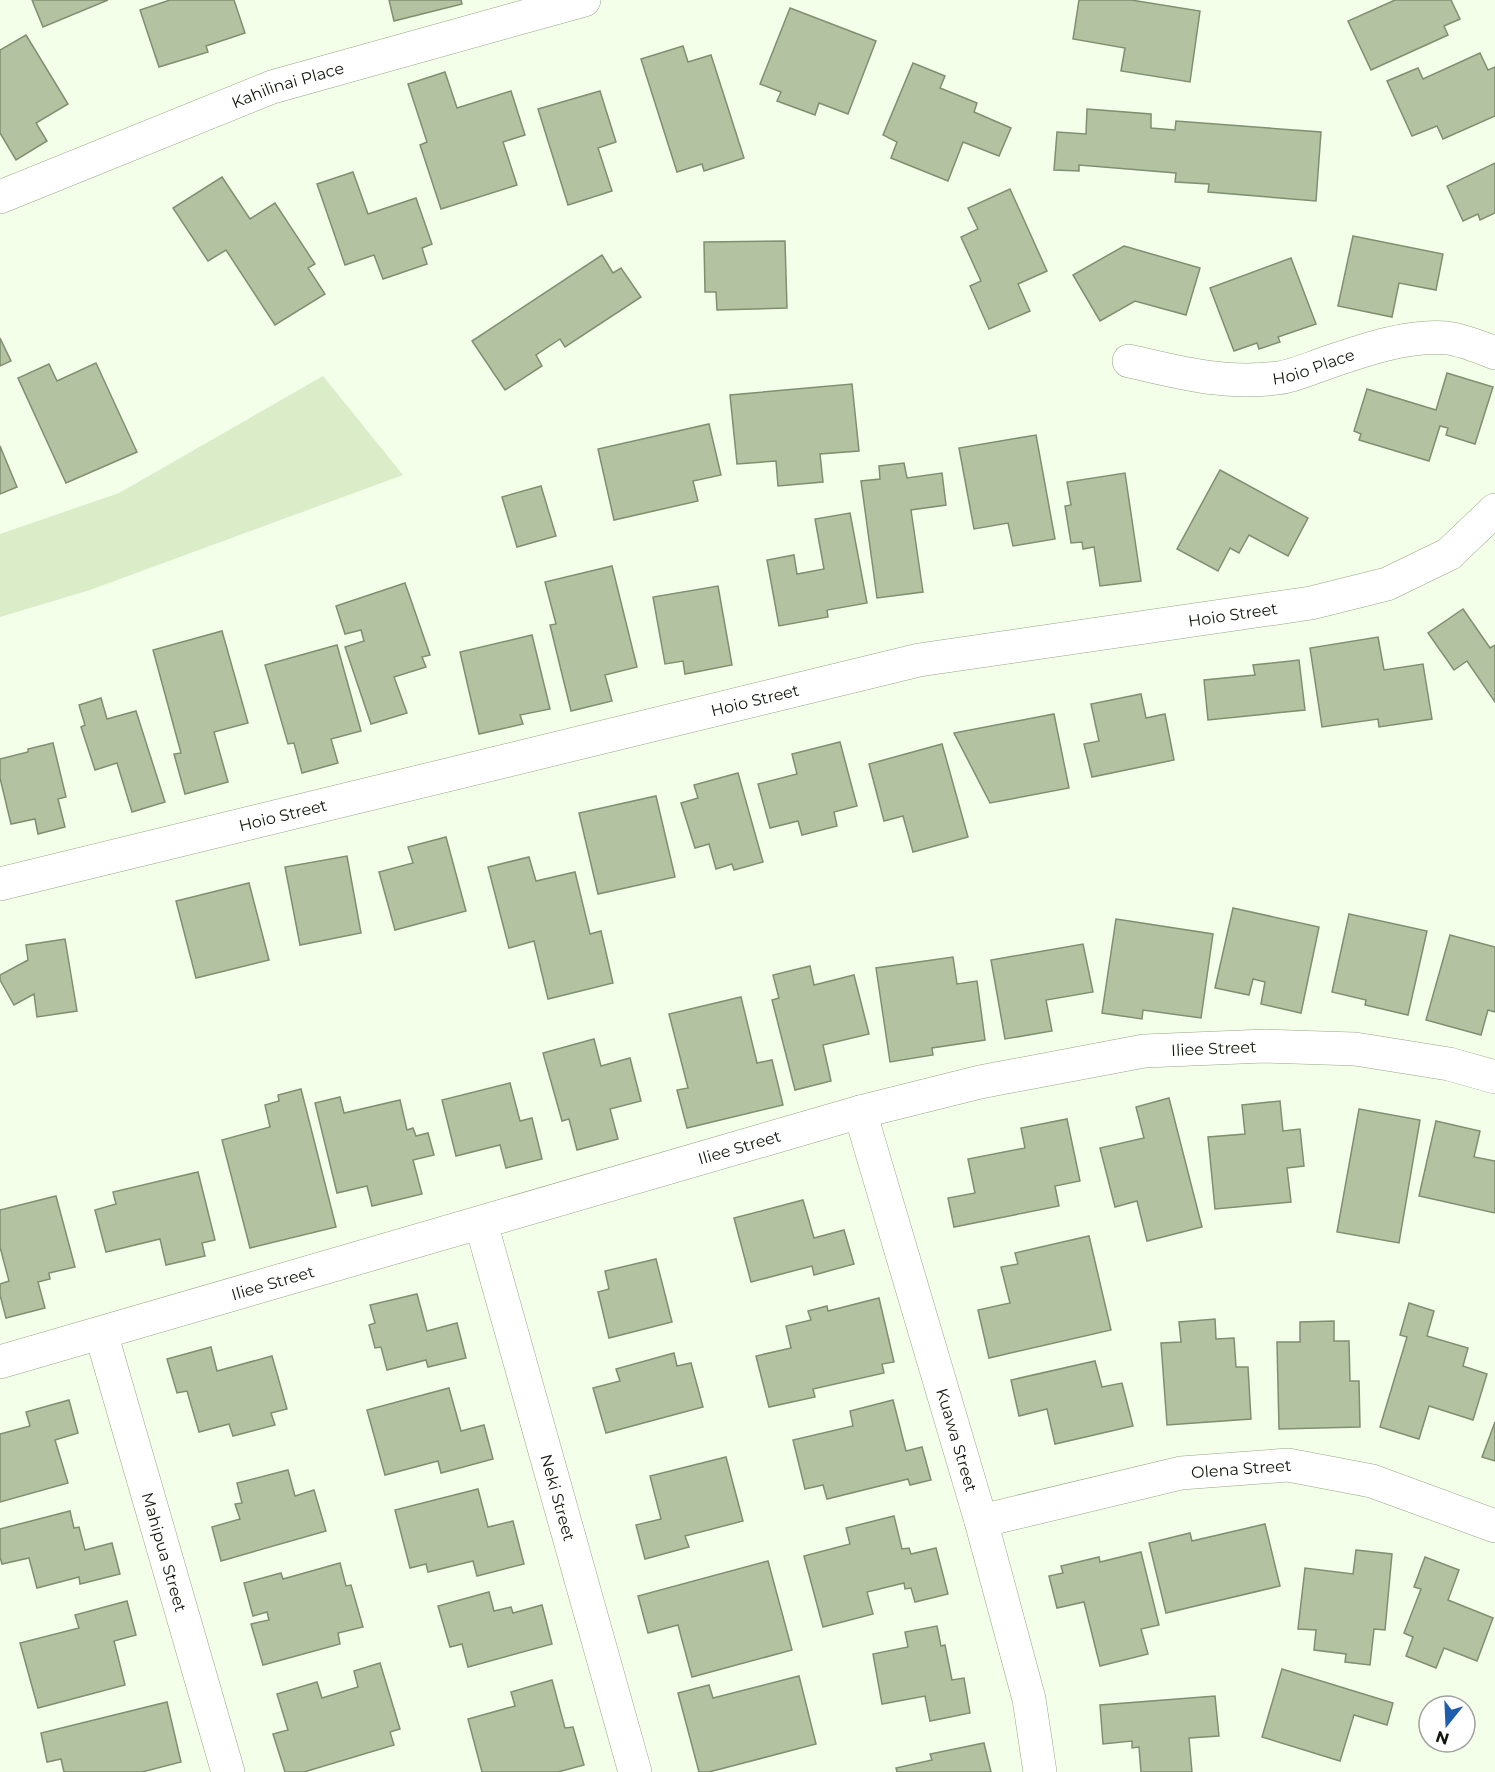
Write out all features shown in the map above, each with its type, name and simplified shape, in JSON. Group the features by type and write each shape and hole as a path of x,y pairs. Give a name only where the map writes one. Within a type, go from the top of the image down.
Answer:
{"street":[{"name":"Kahilinai Place","path":"0,197 272,87 584,0"},
{"name":"Hoio Place","path":"1129,361 1208,379 1245,382 1282,378 1359,352 1412,339 1448,338 1495,353"},
{"name":"Hoio Street","path":"0,884 919,660 1287,607 1333,598 1387,584 1449,554 1495,510"},
{"name":"Iliee Street","path":"0,1362 860,1112 980,1082 1144,1051 1265,1046 1355,1049 1449,1064 1495,1077"},
{"name":"Kuawa Street","path":"860,1112 981,1521 1029,1699 1040,1772"},
{"name":"Neki Street","path":"481,1223 635,1772"},
{"name":"Mahipua Street","path":"101,1333 228,1772"},
{"name":"Olena Street","path":"981,1521 1181,1473 1288,1465 1372,1481 1495,1527"}],"green space":[{"path":"323,376 403,475 90,590 0,617 0,534 119,493"}],"building":[{"path":"32,0 108,0 43,27"},
{"path":"170,0 234,0 245,33 206,46 208,52 159,67 140,10"},
{"path":"389,0 461,0 462,4 394,21"},
{"path":"1079,0 1131,0 1200,11 1190,82 1121,71 1125,48 1073,39"},
{"path":"1395,0 1451,0 1460,19 1444,26 1448,35 1371,70 1348,21"},
{"path":"790,8 876,41 848,114 819,103 815,115 777,101 781,92 760,84"},
{"path":"26,35 68,104 36,123 47,141 16,160 0,133 0,50"},
{"path":"683,46 688,62 711,55 744,158 704,171 702,164 677,172 641,59"},
{"path":"1480,53 1488,70 1495,67 1495,116 1443,139 1437,126 1412,136 1387,81 1418,68 1423,79"},
{"path":"913,63 945,76 940,88 977,103 974,112 1011,128 999,156 963,142 948,181 891,158 897,142 883,135"},
{"path":"445,72 457,108 511,91 525,135 503,142 517,185 441,209 420,145 427,142 408,84"},
{"path":"600,91 616,142 598,148 612,191 568,205 538,109"},
{"path":"1087,109 1151,114 1151,128 1175,130 1176,121 1321,132 1316,201 1208,192 1209,184 1175,182 1176,173 1079,165 1079,171 1054,170 1057,132 1086,134"},
{"path":"1495,163 1495,213 1480,220 1478,214 1463,221 1447,186"},
{"path":"353,172 368,214 416,198 432,244 422,248 427,264 383,279 374,255 345,265 317,184"},
{"path":"222,177 250,219 275,203 315,264 308,268 325,294 275,325 226,250 208,261 173,208"},
{"path":"1010,189 1047,271 1018,284 1030,311 989,329 970,286 981,281 961,237 978,229 968,208"},
{"path":"1353,236 1443,254 1436,290 1399,283 1392,317 1338,306"},
{"path":"785,241 787,308 717,310 716,292 705,292 704,242"},
{"path":"1124,246 1200,268 1186,315 1135,301 1100,321 1073,275"},
{"path":"602,255 613,273 621,268 641,297 565,347 560,339 536,355 542,366 505,390 472,341"},
{"path":"1291,258 1316,324 1278,337 1280,342 1259,349 1257,343 1234,351 1210,288"},
{"path":"0,338 11,361 0,366"},
{"path":"96,363 137,452 66,483 18,378 49,364 57,381"},
{"path":"1447,373 1493,387 1475,444 1446,435 1448,428 1440,426 1429,461 1359,440 1361,434 1354,431 1367,389 1436,410"},
{"path":"852,384 859,451 820,454 823,482 778,486 776,461 737,464 730,395"},
{"path":"709,424 721,475 693,481 698,501 614,520 598,449"},
{"path":"1036,435 1055,539 1013,546 1008,523 974,529 959,448"},
{"path":"0,446 17,487 0,494"},
{"path":"904,463 907,478 942,473 946,505 911,510 923,592 877,598 861,481 880,479 879,466"},
{"path":"1220,470 1308,518 1288,556 1249,535 1239,553 1230,548 1218,571 1177,549"},
{"path":"1125,473 1141,581 1100,586 1094,547 1083,549 1082,542 1071,543 1065,506 1071,505 1067,482"},
{"path":"541,486 556,536 517,547 502,497"},
{"path":"850,513 867,603 827,610 828,617 779,626 767,560 794,555 797,574 824,569 815,519"},
{"path":"612,566 637,667 605,675 612,701 571,711 550,625 556,624 545,582"},
{"path":"405,583 430,655 422,657 426,667 394,677 407,713 371,724 345,647 364,641 361,630 345,634 336,606"},
{"path":"718,586 732,665 685,674 683,661 665,664 653,597"},
{"path":"1463,609 1490,648 1495,645 1495,702 1467,661 1454,670 1428,633"},
{"path":"222,631 248,723 214,732 228,782 185,794 174,754 181,753 153,650"},
{"path":"532,635 550,709 520,715 523,724 479,734 460,652"},
{"path":"1378,637 1384,670 1423,664 1432,719 1379,727 1378,719 1322,727 1310,648"},
{"path":"337,645 361,731 331,739 338,763 302,773 294,743 288,744 265,665"},
{"path":"1299,660 1305,710 1208,720 1204,680 1255,675 1253,665"},
{"path":"1141,694 1146,718 1165,714 1174,760 1092,777 1084,744 1099,741 1091,704"},
{"path":"101,698 107,719 136,711 165,802 132,812 117,763 95,770 81,727 85,725 79,705"},
{"path":"1054,714 1069,788 990,803 954,733"},
{"path":"840,742 857,806 834,812 837,826 802,835 798,821 770,828 758,784 797,774 792,754"},
{"path":"53,743 66,797 58,799 65,827 38,834 35,819 11,824 0,778 0,759"},
{"path":"942,744 968,837 913,852 903,816 884,821 869,764"},
{"path":"738,773 763,862 734,870 732,864 716,869 709,844 695,848 681,803 698,798 694,785"},
{"path":"656,796 675,877 598,894 579,813"},
{"path":"446,837 466,911 395,930 379,872 413,863 408,847"},
{"path":"347,856 361,933 300,945 285,867"},
{"path":"529,857 536,881 575,872 590,934 601,931 613,983 548,999 534,941 509,948 488,867"},
{"path":"249,883 269,960 196,978 176,901"},
{"path":"1233,908 1319,927 1301,1013 1261,1004 1265,982 1253,979 1249,995 1215,988"},
{"path":"1349,914 1427,931 1408,1015 1365,1005 1366,1000 1332,992"},
{"path":"1116,919 1213,934 1201,1018 1143,1010 1142,1019 1102,1013"},
{"path":"1450,935 1495,947 1495,1012 1488,1010 1481,1035 1426,1020"},
{"path":"65,939 77,1011 37,1017 34,994 14,1005 0,980 0,975 28,960 26,945"},
{"path":"1083,944 1093,992 1046,1000 1052,1031 1005,1039 991,960"},
{"path":"953,957 957,984 977,981 985,1040 932,1048 933,1055 890,1062 876,968"},
{"path":"810,966 814,985 854,975 869,1034 823,1045 831,1081 795,1090 772,1000 779,998 773,975"},
{"path":"741,997 757,1063 772,1060 783,1105 687,1128 677,1090 688,1088 669,1014"},
{"path":"594,1039 601,1066 630,1058 641,1101 610,1109 618,1139 577,1150 569,1119 562,1121 543,1053"},
{"path":"510,1083 520,1121 532,1118 542,1159 506,1168 500,1145 456,1156 442,1100"},
{"path":"301,1089 336,1227 250,1248 222,1140 270,1127 265,1105 279,1101 278,1095"},
{"path":"340,1097 344,1113 400,1100 407,1130 413,1128 416,1136 428,1133 434,1155 413,1160 422,1194 372,1206 367,1186 337,1193 315,1103"},
{"path":"1169,1098 1202,1227 1147,1241 1137,1201 1115,1207 1100,1148 1144,1138 1136,1107"},
{"path":"1280,1101 1283,1131 1300,1129 1304,1166 1287,1168 1291,1202 1215,1209 1208,1137 1245,1134 1242,1105"},
{"path":"1359,1109 1420,1120 1399,1243 1337,1232"},
{"path":"1067,1119 1080,1181 1055,1186 1059,1206 954,1227 948,1198 975,1193 968,1159 1025,1148 1021,1128"},
{"path":"1436,1121 1480,1131 1474,1157 1495,1161 1495,1213 1419,1196"},
{"path":"198,1172 215,1240 202,1243 205,1256 166,1265 160,1239 106,1252 95,1210 116,1204 113,1192"},
{"path":"56,1196 75,1267 49,1273 50,1279 38,1282 45,1308 6,1318 0,1295 0,1284 9,1281 0,1247 0,1210"},
{"path":"803,1200 814,1238 844,1230 854,1264 814,1275 812,1266 751,1282 734,1218"},
{"path":"1089,1236 1111,1330 989,1358 978,1310 1010,1303 1001,1267 1018,1264 1015,1253"},
{"path":"656,1259 672,1322 609,1338 598,1292 609,1289 605,1271"},
{"path":"417,1294 427,1331 457,1323 466,1358 428,1367 426,1360 387,1370 381,1347 375,1348 369,1325 375,1323 370,1305"},
{"path":"879,1298 894,1362 882,1364 884,1373 813,1389 815,1397 769,1407 756,1356 791,1348 786,1326 811,1320 808,1311 827,1306 828,1311"},
{"path":"1409,1303 1434,1311 1427,1336 1468,1348 1463,1366 1487,1374 1473,1420 1429,1406 1419,1439 1380,1427 1407,1337 1400,1335"},
{"path":"1215,1319 1216,1339 1234,1338 1236,1367 1248,1367 1251,1419 1167,1425 1161,1343 1181,1342 1179,1322"},
{"path":"1334,1321 1334,1341 1349,1341 1350,1381 1359,1381 1360,1427 1279,1429 1277,1342 1300,1342 1300,1322"},
{"path":"211,1347 217,1371 272,1356 287,1409 271,1413 275,1425 233,1436 229,1424 199,1432 187,1391 177,1393 167,1359"},
{"path":"674,1353 677,1366 691,1363 703,1407 606,1433 593,1388 620,1381 616,1369"},
{"path":"1095,1361 1102,1387 1122,1383 1133,1426 1055,1444 1047,1409 1019,1416 1011,1380"},
{"path":"449,1388 461,1431 484,1425 493,1459 441,1473 438,1461 385,1475 367,1410"},
{"path":"69,1400 78,1433 55,1440 68,1483 0,1502 0,1434 30,1426 26,1412"},
{"path":"893,1400 906,1451 922,1447 931,1480 910,1485 908,1479 827,1499 823,1485 805,1489 793,1440 853,1426 850,1411"},
{"path":"1495,1422 1495,1461 1482,1457"},
{"path":"726,1457 743,1521 685,1536 689,1547 645,1559 636,1525 661,1519 650,1476"},
{"path":"288,1470 295,1496 314,1490 326,1531 221,1561 212,1527 240,1519 235,1504 242,1503 237,1483"},
{"path":"478,1489 488,1527 513,1521 524,1564 477,1576 473,1561 428,1572 426,1564 410,1568 395,1510"},
{"path":"70,1511 74,1528 79,1527 85,1550 112,1543 120,1574 80,1584 79,1577 37,1588 29,1558 2,1564 0,1529"},
{"path":"894,1516 902,1549 909,1548 911,1554 936,1548 948,1594 915,1602 911,1588 905,1589 904,1583 867,1592 873,1614 823,1627 804,1556 850,1544 846,1528"},
{"path":"1265,1524 1280,1586 1166,1613 1149,1543 1190,1533 1192,1541"},
{"path":"1356,1550 1392,1554 1385,1630 1374,1629 1370,1665 1345,1662 1346,1654 1314,1650 1316,1630 1298,1629 1305,1568 1353,1574"},
{"path":"1141,1552 1159,1625 1141,1629 1148,1654 1100,1666 1084,1602 1057,1608 1049,1576 1063,1573 1061,1566 1099,1557 1100,1562"},
{"path":"1425,1557 1459,1570 1448,1600 1493,1618 1477,1661 1444,1648 1436,1668 1406,1656 1413,1637 1404,1633 1421,1589 1414,1587"},
{"path":"768,1561 792,1650 692,1677 678,1625 648,1633 638,1596"},
{"path":"340,1563 346,1586 351,1585 363,1627 338,1633 340,1644 263,1665 251,1624 269,1620 267,1612 253,1616 244,1583 281,1573 283,1579"},
{"path":"489,1592 494,1611 511,1607 513,1613 542,1605 552,1644 468,1667 462,1644 450,1647 438,1606"},
{"path":"127,1601 136,1635 114,1641 125,1685 38,1708 20,1643 79,1628 75,1615"},
{"path":"937,1626 941,1646 945,1645 952,1680 964,1678 970,1713 930,1721 925,1696 882,1704 873,1654 908,1647 905,1632"},
{"path":"380,1663 400,1729 390,1732 394,1745 304,1772 285,1772 273,1734 288,1730 277,1694 317,1682 322,1698 358,1687 354,1671"},
{"path":"1282,1669 1393,1703 1387,1725 1354,1715 1340,1761 1262,1737"},
{"path":"799,1676 816,1744 709,1772 699,1772 678,1693 709,1685 713,1698"},
{"path":"552,1680 565,1728 573,1727 584,1765 558,1772 482,1772 468,1719 515,1706 511,1692"},
{"path":"1215,1696 1219,1736 1189,1738 1192,1772 1141,1772 1139,1747 1132,1748 1132,1741 1103,1744 1100,1705"},
{"path":"167,1702 181,1762 142,1772 64,1772 61,1759 47,1762 41,1733"},
{"path":"984,1743 991,1772 897,1772 896,1768 932,1760 930,1754"}]}
